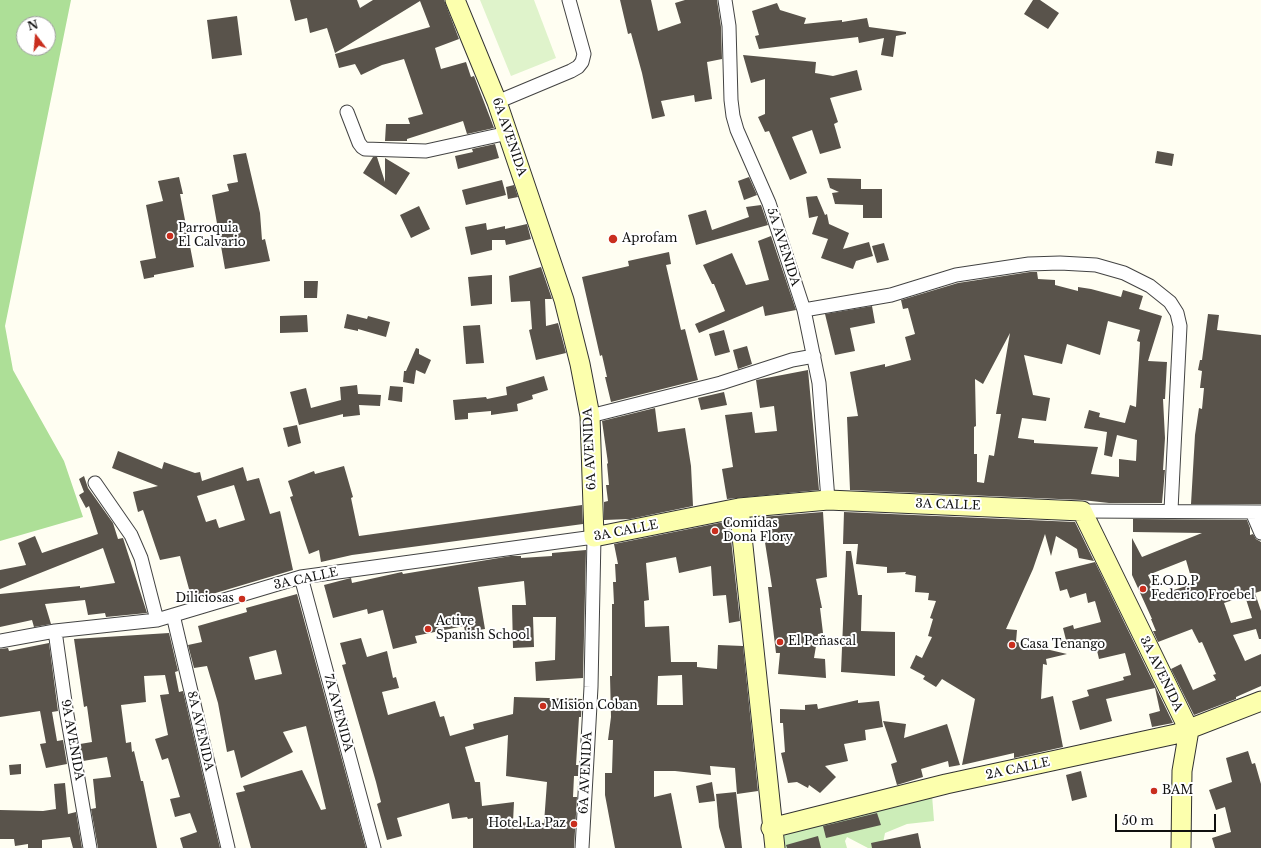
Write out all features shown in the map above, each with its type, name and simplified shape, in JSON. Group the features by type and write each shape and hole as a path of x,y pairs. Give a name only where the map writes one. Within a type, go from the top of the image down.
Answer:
{"street":[{"name":"6A AVENIDA","path":"455,0 497,102 564,300 580,364 590,416 594,537 591,687 582,848"},
{"path":"497,102 578,67 582,62 584,54 569,0"},
{"name":"5A AVENIDA","path":"724,0 729,26 731,100 733,116 737,130 769,203 804,310 814,356 823,428 828,500"},
{"path":"347,112 359,143 365,149 426,151 508,133"},
{"path":"804,310 891,295 956,274 1029,264 1060,263 1096,265 1124,273 1150,286 1170,302 1177,312 1180,326 1171,510"},
{"path":"590,416 721,383 792,360 814,356"},
{"path":"95,483 131,535 141,558 157,620"},
{"name":"3A CALLE","path":"0,641 56,631 157,620 301,577 594,537 739,508 828,500 1082,511 1171,510 1257,512"},
{"path":"739,508 771,828 775,848"},
{"name":"3A AVENIDA","path":"1082,511 1189,730"},
{"path":"1257,512 1261,533"},
{"name":"7A AVENIDA","path":"301,577 374,848"},
{"name":"8A AVENIDA","path":"173,615 228,848"},
{"name":"9A AVENIDA","path":"56,631 66,709 90,848"},
{"name":"2A CALLE","path":"771,828 946,784 1101,751 1189,730 1261,701"},
{"path":"1181,848 1182,771 1189,730"}],"green space":[{"path":"0,0 71,0 5,326 13,370 64,461 83,517 0,541"},
{"path":"480,0 534,0 556,58 511,76"},
{"path":"932,795 934,821 907,824 885,833 882,848 868,848 847,837 845,841 847,848 782,848 779,832"}],"building":[{"path":"290,0 357,0 360,8 373,0 444,0 459,39 435,48 441,69 466,62 471,77 474,76 494,128 467,134 463,121 407,139 407,141 385,141 386,124 410,124 408,118 423,114 404,59 382,65 361,75 355,64 339,68 335,54 430,27 420,1 335,53 327,28 310,33 307,18 295,21"},
{"path":"620,0 651,0 658,31 681,23 675,3 685,0 717,0 721,27 722,59 707,62 712,99 695,102 694,95 661,101 665,116 652,119 642,73 631,33 628,34"},
{"path":"1033,0 1040,0 1059,13 1048,29 1024,14"},
{"path":"777,3 780,10 806,18 804,24 842,20 842,22 867,18 869,27 906,32 906,34 896,36 893,57 881,55 884,38 859,43 858,37 759,49 755,36 759,35 752,11"},
{"path":"237,16 242,55 212,59 207,20"},
{"path":"743,55 816,62 815,73 833,76 857,70 862,90 830,98 838,122 834,124 841,148 820,154 812,130 792,137 807,173 790,180 769,131 765,132 758,117 765,114 765,79 751,83"},
{"path":"495,144 499,158 458,169 455,156 473,152 472,149"},
{"path":"1157,151 1174,154 1172,166 1155,163"},
{"path":"246,153 260,213 262,240 265,239 270,261 225,269 212,195 229,191 227,184 238,182 233,155"},
{"path":"373,157 377,157 385,182 385,158 410,173 396,195 363,173"},
{"name":"Parroquia El Calvario","path":"179,177 183,194 180,194 194,267 154,275 154,277 144,279 140,261 156,258 146,205 163,201 158,181"},
{"path":"749,177 757,195 744,200 738,181"},
{"path":"827,178 861,179 861,189 882,189 882,218 863,218 863,205 835,204 832,193 839,192 830,188"},
{"path":"502,180 506,195 466,205 462,190"},
{"path":"514,185 518,197 508,199 506,187"},
{"path":"817,196 825,215 827,214 829,224 849,233 843,249 869,242 873,256 856,261 853,269 821,258 828,239 812,234 818,216 809,218 806,197"},
{"path":"761,205 768,225 696,245 688,215 706,210 712,230 749,217 746,207"},
{"path":"419,206 430,229 411,238 400,215"},
{"path":"486,223 487,230 505,226 505,229 527,224 531,239 506,245 505,240 492,240 492,250 471,255 465,227"},
{"path":"771,236 796,310 765,316 763,306 699,333 695,324 725,311 714,284 712,284 703,265 732,253 746,285 769,280 758,241"},
{"path":"884,243 889,260 877,263 872,246"},
{"path":"669,252 671,264 666,265 681,330 685,329 698,380 611,402 602,355 600,356 582,277 629,266 628,261"},
{"path":"541,267 552,299 545,299 546,326 558,323 566,353 536,360 529,330 532,329 530,301 511,302 509,276"},
{"path":"1037,272 1038,279 1055,280 1055,285 1078,291 1078,287 1121,297 1123,290 1143,296 1139,309 1162,316 1148,361 1167,362 1165,399 1163,399 1165,438 1163,470 1165,470 1162,503 1109,503 1082,500 850,490 847,417 858,416 850,372 885,364 885,367 911,360 905,337 915,334 908,308 903,309 901,300 958,283","holes":["1108,321 1140,330 1137,341 1140,342 1136,407 1130,405 1125,423 1099,417 1100,413 1089,410 1084,428 1107,432 1104,455 1112,457 1117,435 1137,440 1136,461 1119,459 1119,477 1091,474 1098,447 1034,443 1034,440 1018,438 1022,418 1046,421 1050,398 1033,395 1024,355 1062,364 1067,344 1100,355","1010,333 996,414 1001,414 994,456 989,455 984,483 977,482 977,454 974,454 974,427 976,426 975,379 983,384"]},
{"path":"492,275 492,304 471,306 468,277"},
{"path":"304,281 318,281 317,298 304,298"},
{"path":"872,306 875,323 850,328 855,351 835,355 825,314"},
{"path":"347,314 367,319 368,316 390,322 386,337 358,329 358,331 344,328"},
{"path":"1208,314 1219,315 1217,330 1261,335 1261,504 1191,504 1195,435 1199,408 1202,409 1204,388 1200,388 1202,371 1198,370 1200,360 1202,360"},
{"path":"307,315 308,332 280,333 280,316"},
{"path":"480,325 484,363 466,364 463,326"},
{"path":"724,330 730,352 715,356 709,334"},
{"path":"747,346 752,364 738,369 733,350"},
{"path":"416,348 419,349 419,354 431,360 425,374 416,370 414,384 403,382 404,371 406,371"},
{"path":"808,370 819,490 727,499 722,469 733,467 725,415 752,412 755,433 777,431 774,406 760,408 756,380"},
{"path":"544,376 548,390 532,395 533,399 517,404 518,411 491,415 491,411 468,413 468,419 455,420 453,400 486,397 487,399 507,395 506,387"},
{"path":"357,385 358,394 381,395 380,406 359,405 360,415 343,417 343,414 299,425 290,392 306,388 311,408 341,400 340,387"},
{"path":"390,386 403,387 402,402 388,400"},
{"path":"724,392 727,405 701,410 698,398"},
{"path":"655,408 658,432 685,428 691,466 693,506 630,519 604,520 604,502 608,501 606,485 609,485 608,463 602,421"},
{"path":"297,425 301,443 288,447 283,428"},
{"path":"118,451 162,469 164,462 195,473 200,472 202,481 243,467 247,481 259,478 270,514 280,511 293,570 192,600 180,556 160,560 143,510 138,512 133,492 158,486 112,468","holes":["234,485 245,520 219,528 216,519 206,522 197,496"]},
{"path":"344,466 353,497 351,498 359,536 582,505 583,524 352,555 321,562 319,550 309,554 290,497 293,496 288,481 314,471 315,474"},
{"path":"84,476 88,488 113,523 118,539 123,538 147,613 106,617 105,613 88,615 85,600 45,604 51,624 34,627 32,620 0,627 0,594 80,586 80,588 115,583 103,548 0,589 0,570 26,565 18,543 35,536 42,553 98,534 89,506 86,508 79,495 84,492 79,479"},
{"path":"823,512 827,577 816,579 822,608 820,608 823,633 818,634 814,658 825,659 826,678 778,674 780,653 776,653 768,587 772,587 761,517"},
{"path":"844,512 1075,522 1094,561 1079,558 1077,549 1056,536 1051,556 1045,534 1033,569 1006,629 1017,630 1016,642 1067,654 1046,659 1047,665 1043,664 1041,699 1053,696 1063,747 1014,758 1014,753 962,765 975,699 942,679 936,687 923,679 925,676 910,668 916,655 922,658 932,637 928,636 933,619 930,618 936,601 928,600 929,593 915,592 916,576 905,574 906,572 887,573 887,567 856,564 858,544 843,544"},
{"path":"1133,519 1247,520 1250,528 1250,535 1253,534 1256,539 1261,542 1261,591 1255,593 1261,611 1261,639 1259,639 1256,629 1233,635 1245,661 1261,654 1261,686 1236,697 1236,699 1194,715 1171,669 1181,664 1193,690 1216,680 1213,675 1216,674 1202,642 1199,643 1192,629 1158,642 1153,631 1156,631 1152,619 1132,575 1132,538 1142,557 1202,533 1133,532","holes":["1186,560 1193,584 1157,595 1148,575","1245,596 1252,618 1231,623 1224,603"]},
{"path":"729,521 740,621 729,623 726,595 713,596 711,566 679,573 676,557 646,563 649,600 644,601 645,627 669,626 671,662 697,662 697,667 717,669 718,645 743,646 758,791 737,794 735,768 710,766 711,775 675,771 654,771 654,797 671,793 682,848 615,848 605,795 605,773 612,773 613,740 608,740 611,717 610,676 612,676 612,604 614,604 613,582 616,582 615,564 618,564 614,544","holes":["682,675 683,705 657,705 658,676"]},
{"path":"586,550 583,678 536,681 535,662 555,660 556,617 533,617 534,647 513,648 512,605 526,605 524,581 478,587 485,629 465,632 464,626 415,636 417,643 393,649 383,610 368,614 367,609 333,618 324,585 351,578 352,583 402,572 403,574 511,556 521,556 521,558 552,556 552,553"},
{"path":"846,551 851,551 858,595 862,595 861,631 895,632 895,676 841,672"},
{"path":"1095,562 1173,723 1152,727 1149,714 1160,711 1155,688 1106,699 1112,721 1080,730 1072,701 1089,696 1087,690 1124,680 1123,677 1131,675 1125,653 1099,659 1095,642 1068,648 1063,628 1073,625 1074,629 1101,622 1095,601 1088,603 1086,593 1070,598 1067,589 1060,591 1055,572"},
{"path":"297,594 366,848 251,848 236,793 245,791 243,786 302,770 321,810 326,809 306,726 283,732 293,752 241,778 234,750 227,752 218,703 207,666 194,668 188,645 202,642 198,626 247,612 246,608","holes":["276,650 282,674 255,680 249,657"]},
{"path":"169,633 178,671 175,672 179,692 183,691 220,848 183,848 180,838 197,832 190,813 175,817 170,799 180,797 168,758 162,760 155,739 168,735 160,695 169,694 165,675 144,676 146,702 121,705 126,743 131,742 132,752 134,751 141,781 143,781 157,848 98,848 91,809 96,808 93,779 111,777 107,757 83,761 80,744 92,742 87,706 84,707 74,639"},
{"path":"361,638 367,657 387,651 393,678 396,677 399,688 382,692 388,715 435,701 440,717 444,716 450,736 474,729 473,724 513,714 514,697 582,699 581,717 579,717 576,765 579,765 578,776 574,776 573,797 577,797 574,848 473,848 473,818 468,819 467,817 452,819 449,803 397,818 402,836 387,840 377,804 381,802 376,782 342,665 346,664 340,643","holes":["508,735 506,776 547,782 544,823 513,822 514,802 482,806 480,782 475,782 465,747"]},
{"path":"49,643 58,711 52,712 57,741 63,740 67,764 46,768 40,744 46,743 40,711 0,717 0,649 8,648 9,651"},
{"path":"858,700 858,703 879,701 883,727 865,730 866,740 844,744 848,761 825,766 836,777 820,793 809,785 808,788 797,782 788,783 781,753 785,752 783,723 780,723 780,709 805,710 805,705 817,704 818,709"},
{"path":"883,721 906,724 904,738 947,724 960,765 949,767 948,761 921,769 923,777 897,785 891,764 897,762"},
{"path":"1248,751 1252,764 1255,763 1261,784 1261,848 1215,848 1212,838 1231,832 1225,807 1216,810 1209,790 1232,782 1226,758"},
{"path":"21,764 21,774 10,775 9,765"},
{"path":"1081,771 1087,797 1072,801 1066,775"},
{"path":"712,782 715,801 699,803 696,786"},
{"path":"65,783 68,814 76,812 82,848 73,848 70,837 42,840 42,848 28,848 28,844 15,846 14,839 0,839 0,810 43,811 56,809 54,784"},
{"path":"736,792 742,848 725,848 719,827 716,794"},
{"path":"877,813 881,825 826,838 823,826"},
{"path":"918,833 921,848 872,848 871,843"},
{"path":"818,836 821,848 787,848 786,845"}],"place":[{"name":"Parroquia El Calvario","path":"170,236"},
{"name":"Aprofam","path":"613,239"},
{"name":"Comidas Dona Flory","path":"715,531"},
{"name":"E.O.D.P Federico Froebel","path":"1143,589"},
{"name":"Diliciosas","path":"242,599"},
{"name":"Active Spanish School","path":"428,629"},
{"name":"El Peñascal","path":"780,642"},
{"name":"Casa Tenango","path":"1012,645"},
{"name":"Mision Coban","path":"543,706"},
{"name":"BAM","path":"1154,791"},
{"name":"Hotel La Paz","path":"574,824"}]}
